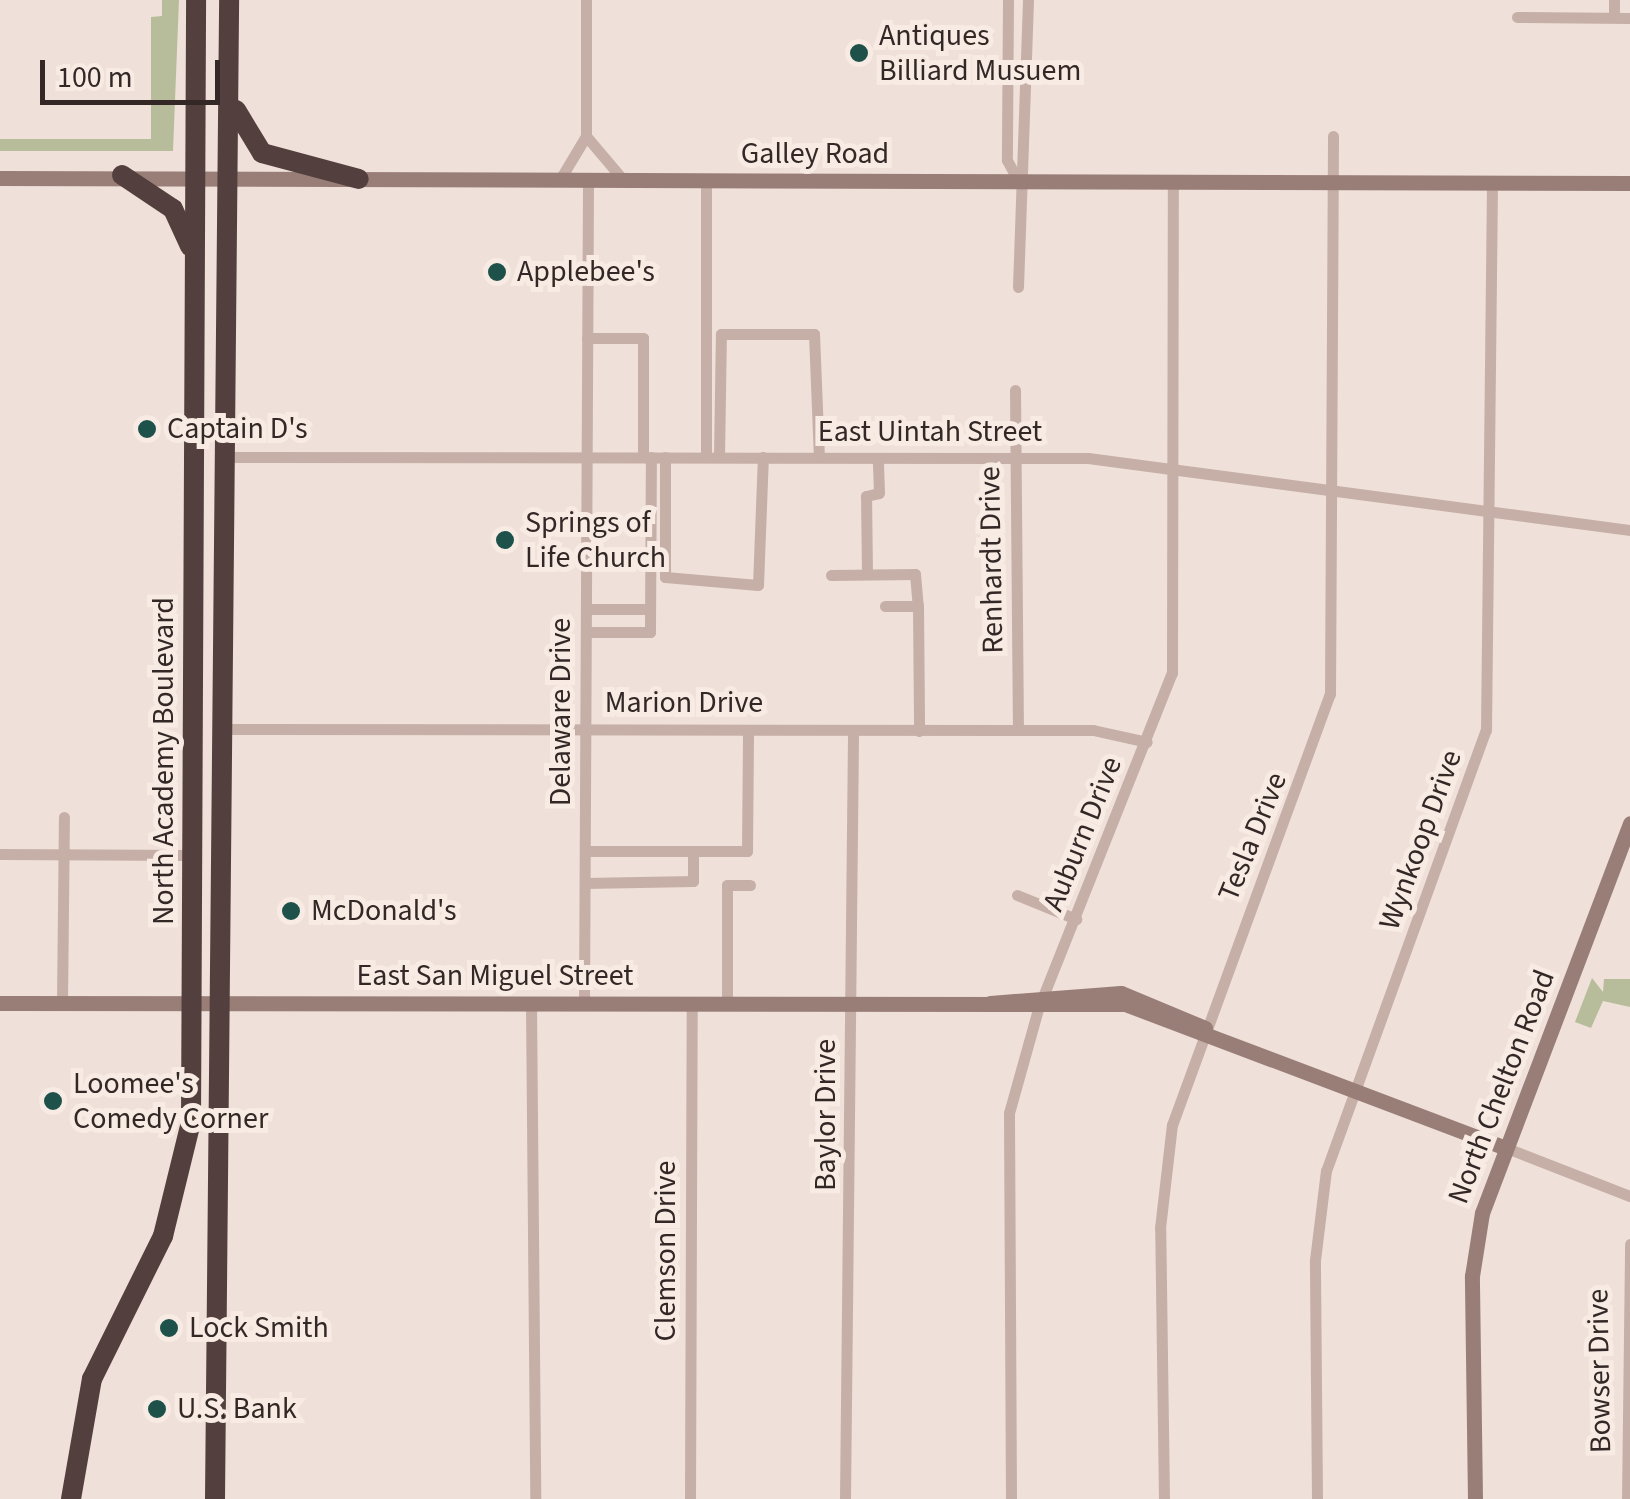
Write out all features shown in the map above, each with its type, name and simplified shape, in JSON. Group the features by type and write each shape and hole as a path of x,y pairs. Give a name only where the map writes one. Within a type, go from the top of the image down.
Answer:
{"highway":[{"name":"North Academy Boulevard","path":"71,1499 96,1370 182,1179 194,1001 196,0"},
{"name":"North Academy Boulevard","path":"216,1499 229,0"},
{"path":"229,78 253,146 360,179"},
{"path":"122,175 173,209 196,262"}],"main road":[{"name":"Galley Road","path":"0,178 194,174 706,182 1630,183"},
{"name":"North Chelton Road","path":"1474,1499 1472,1276 1504,1147 1625,851 1630,823"},
{"path":"1045,993 1140,996 1205,1028"},
{"name":"East San Miguel Street","path":"990,1003 1045,993"},
{"name":"East San Miguel Street","path":"0,1003 990,1003 1038,1009"},
{"path":"1038,1009 1125,1004 1205,1028 1504,1147"}],"street":[{"path":"559,181 586,136 586,0"},
{"path":"1008,0 1007,160 1018,182"},
{"path":"1018,287 1018,182 1027,158 1028,0"},
{"path":"1614,0 1614,17"},
{"path":"1517,17 1630,18"},
{"path":"586,136 624,181"},
{"name":"Tesla Drive","path":"1164,1499 1162,1185 1205,1028 1327,709 1333,136"},
{"name":"Delaware Drive","path":"584,1004 588,181"},
{"path":"706,182 712,457"},
{"name":"Auburn Drive","path":"1011,1499 1008,1113 1038,1009 1172,674 1173,182"},
{"name":"Wynkoop Drive","path":"1318,1499 1317,1224 1354,1085 1481,753 1492,512 1492,183"},
{"path":"712,457 721,334 814,334 819,457"},
{"path":"586,632 650,632 643,338 587,338"},
{"name":"Renhardt Drive","path":"1014,390 1018,730"},
{"name":"East Uintah Street","path":"226,457 1017,457 1174,468 1630,530"},
{"path":"665,457 665,577 758,585 763,457"},
{"path":"867,574 866,496 879,493 878,458"},
{"path":"831,575 915,574 919,731"},
{"path":"886,606 918,606"},
{"path":"586,609 650,610"},
{"name":"Marion Drive","path":"220,729 1093,730 1147,742"},
{"path":"585,851 748,851 748,731"},
{"name":"Baylor Drive","path":"846,1499 852,731"},
{"path":"62,1003 64,817"},
{"path":"585,883 693,881 693,851"},
{"path":"0,854 193,855"},
{"path":"728,1004 727,885 750,885"},
{"path":"1017,895 1076,918"},
{"path":"532,1004 535,1499"},
{"name":"Clemson Drive","path":"690,1499 692,1004"},
{"path":"1504,1147 1630,1196"},
{"name":"Bowser Drive","path":"1627,1499 1630,1244"}],"green space":[{"path":"162,0 179,0 173,151 0,151 0,139 151,139 151,17 162,16"},
{"path":"1592,978 1603,992 1604,979 1630,979 1630,1007 1603,1001 1591,1028 1575,1022"}],"place":[{"name":"Antiques Billiard Musuem","path":"859,53"},
{"name":"Applebee's","path":"497,272"},
{"name":"Captain D's","path":"147,429"},
{"name":"Springs of Life Church","path":"505,540"},
{"name":"McDonald's","path":"291,911"},
{"name":"Loomee's Comedy Corner","path":"53,1101"},
{"name":"Lock Smith","path":"169,1328"},
{"name":"U.S. Bank","path":"157,1409"}]}
